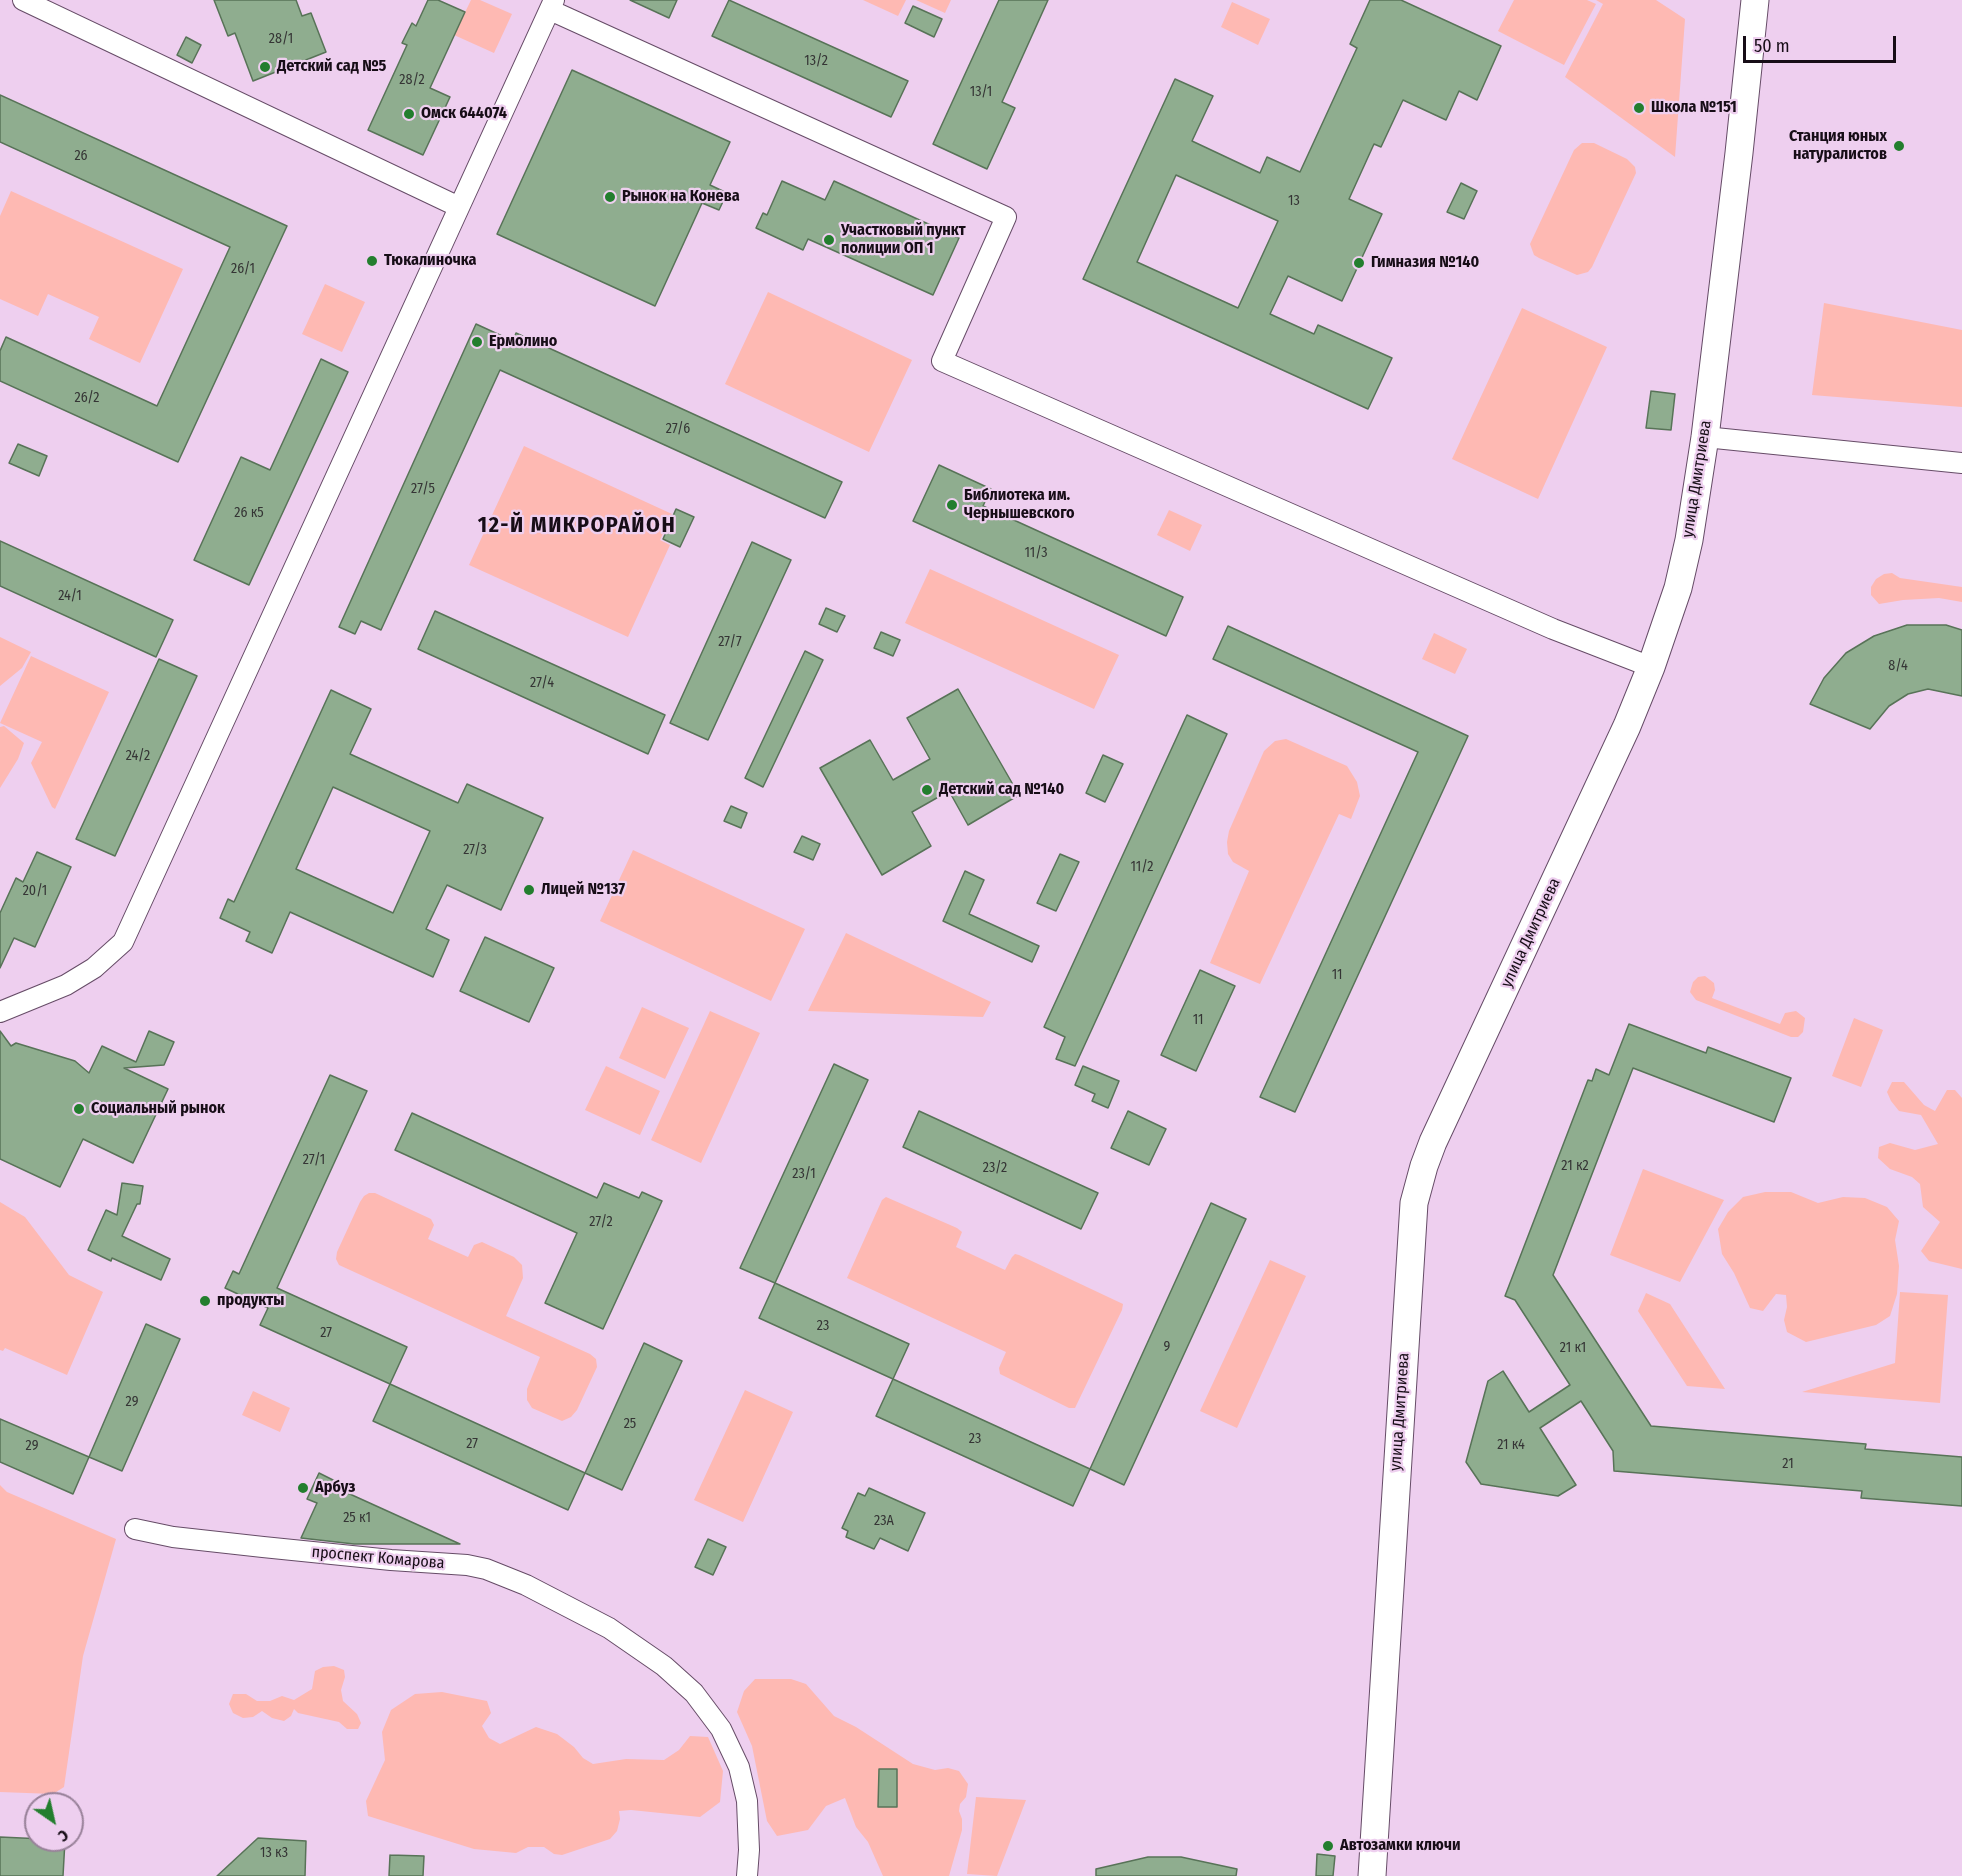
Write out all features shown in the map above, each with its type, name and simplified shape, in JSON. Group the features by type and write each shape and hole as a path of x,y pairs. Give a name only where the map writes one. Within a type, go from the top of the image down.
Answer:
{"main road":[{"name":"улица Дмитриева","path":"1372,1876 1414,1203 1424,1166 1434,1142 1627,726 1651,667 1678,588 1689,540 1705,437 1755,0"}],"street":[{"path":"23,0 459,207"},
{"path":"0,1012 66,985 94,968 123,942 552,5 1006,217 942,361 1552,629 1651,667"},
{"path":"1705,437 1962,464"},
{"name":"проспект Комарова","path":"135,1529 173,1537 391,1560 467,1565 486,1569 526,1585 609,1628 664,1666 694,1693 721,1729 739,1767 747,1801 749,1850 747,1876"}],"shaded area":[{"path":"471,0 480,0 512,14 494,53 454,35"},
{"path":"863,0 906,0 898,16"},
{"path":"916,0 951,0 945,13"},
{"path":"1514,0 1587,0 1596,4 1564,65 1498,31"},
{"path":"1596,0 1656,0 1685,19 1675,157 1565,77 1603,4"},
{"path":"1232,2 1270,19 1258,45 1221,27"},
{"path":"1582,143 1594,143 1627,159 1635,167 1636,173 1592,267 1588,272 1577,275 1534,255 1530,244 1574,150"},
{"path":"11,191 183,269 140,363 89,339 99,317 48,294 38,316 0,299 0,216"},
{"path":"325,284 365,302 342,352 302,334"},
{"path":"768,292 912,360 869,452 725,384"},
{"path":"1824,303 1962,330 1962,407 1812,395"},
{"path":"1522,308 1607,347 1538,499 1452,459"},
{"path":"524,446 672,514 660,540 670,545 628,637 469,565"},
{"path":"1169,510 1202,525 1190,551 1157,535"},
{"path":"930,569 1119,655 1094,709 905,623"},
{"path":"1892,573 1900,578 1962,587 1962,602 1939,598 1879,604 1871,595 1871,587 1876,579 1884,574"},
{"path":"1434,633 1467,649 1455,674 1422,659"},
{"path":"0,637 31,652 22,668 0,686"},
{"path":"31,656 109,692 55,809 31,763 42,742 0,723"},
{"path":"4,726 24,743 18,759 0,788 0,727"},
{"path":"1286,739 1347,766 1357,782 1360,796 1351,819 1339,814 1260,984 1210,963 1249,871 1233,862 1228,854 1229,831 1264,751 1275,741"},
{"path":"633,850 805,929 771,1001 600,921"},
{"path":"846,933 991,1002 983,1017 808,1011"},
{"path":"1705,976 1714,983 1715,990 1712,998 1780,1024 1785,1013 1796,1011 1805,1018 1803,1032 1798,1037 1791,1037 1696,1000 1690,992 1693,982 1698,977"},
{"path":"642,1007 689,1028 665,1079 619,1058"},
{"path":"710,1011 760,1033 701,1163 651,1140"},
{"path":"1854,1018 1883,1030 1861,1087 1832,1076"},
{"path":"606,1066 660,1091 640,1135 585,1110"},
{"path":"1892,1082 1904,1082 1924,1105 1935,1111 1947,1090 1955,1090 1962,1098 1962,1269 1929,1261 1921,1251 1940,1222 1923,1207 1920,1184 1912,1177 1890,1169 1878,1158 1879,1147 1890,1143 1915,1150 1938,1144 1921,1115 1899,1111 1891,1101 1887,1092"},
{"path":"1643,1169 1724,1200 1680,1282 1610,1255"},
{"path":"1765,1192 1791,1192 1818,1203 1843,1197 1865,1198 1887,1207 1899,1221 1895,1240 1899,1266 1897,1294 1890,1316 1876,1325 1806,1342 1787,1332 1784,1320 1787,1307 1786,1295 1776,1294 1763,1311 1750,1308 1734,1273 1722,1254 1718,1229 1728,1212 1743,1197"},
{"path":"369,1193 375,1193 431,1219 434,1225 428,1239 468,1257 474,1245 482,1242 514,1257 522,1265 523,1278 506,1316 590,1354 596,1359 597,1367 577,1410 571,1417 562,1421 532,1408 527,1400 527,1389 540,1357 339,1265 336,1259 337,1252 360,1202"},
{"path":"886,1197 957,1228 962,1232 956,1247 1005,1270 1012,1257 1015,1254 1019,1255 1123,1304 1075,1408 1069,1408 1000,1374 999,1368 1006,1352 847,1278 882,1200"},
{"path":"0,1202 25,1217 69,1275 103,1292 67,1375 5,1348 3,1351 0,1350"},
{"path":"1270,1260 1306,1276 1237,1428 1200,1411"},
{"path":"1900,1292 1948,1295 1940,1403 1802,1392 1895,1363"},
{"path":"1646,1293 1670,1304 1725,1389 1687,1386 1638,1311"},
{"path":"745,1390 793,1412 743,1522 694,1500"},
{"path":"253,1391 290,1408 280,1432 242,1415"},
{"path":"0,1485 7,1492 116,1539 83,1656 64,1787 56,1792 0,1792"},
{"path":"334,1666 344,1670 345,1677 341,1690 343,1701 357,1714 361,1723 358,1729 347,1729 339,1722 298,1713 294,1709 291,1716 284,1721 272,1718 262,1711 253,1717 243,1718 233,1713 229,1704 233,1694 246,1694 257,1701 270,1701 282,1696 294,1700 312,1689 315,1671 323,1667"},
{"path":"755,1679 791,1679 806,1684 834,1716 856,1727 913,1764 935,1770 948,1768 959,1771 968,1784 966,1797 960,1804 962,1830 949,1876 883,1876 868,1842 856,1827 845,1798 826,1806 808,1830 777,1836 767,1821 752,1746 737,1712 744,1691"},
{"path":"442,1692 487,1701 491,1713 482,1726 489,1738 500,1744 536,1727 557,1734 593,1764 626,1759 664,1760 679,1750 690,1736 708,1737 723,1771 720,1802 700,1817 631,1810 619,1811 617,1831 610,1839 562,1855 554,1854 544,1847 528,1847 516,1853 474,1849 368,1816 366,1801 385,1760 382,1732 391,1710 415,1694"},
{"path":"976,1797 1026,1800 997,1876 967,1874"}],"building":[{"path":"214,0 296,0 302,16 311,13 326,52 253,81 235,33 228,36"},
{"path":"428,0 438,0 465,12 430,88 450,97 423,155 368,130 407,45 402,43 412,23 416,26"},
{"path":"630,0 677,0 669,18"},
{"path":"729,0 908,81 891,117 712,36"},
{"path":"999,0 1048,0 1002,102 1015,108 987,169 933,144"},
{"path":"1370,0 1401,0 1501,46 1477,100 1459,91 1446,120 1403,100 1381,147 1374,144 1349,199 1382,214 1342,301 1288,276 1270,314 1314,334 1318,325 1392,358 1368,409 1083,279 1175,79 1213,96 1192,141 1260,173 1267,157 1300,172 1357,48 1350,44","holes":["1176,175 1278,221 1238,308 1137,262"]},
{"path":"913,6 942,19 934,37 905,23"},
{"path":"186,37 201,45 192,63 177,55"},
{"name":"Рынок на Конева","path":"572,70 730,142 710,185 727,193 719,210 702,203 655,306 497,234"},
{"path":"0,95 287,226 178,462 0,381 0,351 6,337 157,406 230,247 0,142"},
{"path":"782,181 825,200 834,181 959,238 933,295 808,239 803,250 756,228 763,213 767,215"},
{"path":"1461,183 1477,191 1464,219 1447,212"},
{"path":"476,324 513,341 516,333 842,482 825,518 500,370 381,630 361,621 355,634 339,627"},
{"path":"321,359 348,372 249,585 194,560 241,457 270,470"},
{"path":"1651,391 1675,394 1671,430 1646,428"},
{"path":"18,444 47,456 39,476 9,463"},
{"path":"939,465 991,489 983,506 1183,597 1166,636 913,521"},
{"path":"676,509 694,517 680,547 663,539"},
{"path":"0,541 173,620 156,657 0,586"},
{"path":"752,542 791,560 708,740 670,723"},
{"path":"826,608 845,616 837,632 819,624"},
{"path":"435,611 665,715 648,754 418,649"},
{"path":"1907,625 1946,625 1962,630 1962,696 1928,689 1908,694 1889,706 1870,729 1810,704 1824,678 1846,653 1874,636"},
{"path":"1228,626 1468,736 1295,1112 1260,1097 1418,752 1213,659"},
{"path":"881,632 900,640 893,656 874,648"},
{"path":"805,651 823,660 763,787 745,778"},
{"path":"159,659 197,676 115,856 76,839"},
{"path":"958,689 1019,795 968,825 949,791 912,812 931,846 882,875 820,768 870,740 893,780 930,759 907,718"},
{"path":"331,690 371,709 350,754 458,803 467,784 543,818 501,910 447,885 426,929 449,940 433,977 290,912 272,953 246,941 250,932 220,918 228,899 234,902","holes":["333,787 430,831 393,913 296,869"]},
{"path":"1187,715 1227,734 1075,1066 1056,1059 1065,1037 1044,1027"},
{"path":"1103,755 1123,764 1105,802 1086,793"},
{"path":"731,806 747,813 741,828 724,821"},
{"path":"802,836 820,844 813,860 794,852"},
{"path":"37,852 71,867 35,947 14,938 0,968 0,913 16,878 23,882"},
{"path":"1060,854 1079,862 1056,911 1037,903"},
{"path":"965,871 984,880 969,914 1039,946 1032,962 943,921"},
{"path":"485,937 554,968 529,1022 460,991"},
{"path":"1200,970 1235,986 1196,1071 1161,1055"},
{"path":"1629,1024 1706,1053 1708,1047 1791,1078 1774,1122 1633,1068 1553,1275 1651,1426 1866,1444 1865,1449 1962,1457 1962,1506 1861,1498 1862,1491 1614,1471 1613,1451 1581,1401 1540,1428 1576,1485 1558,1496 1481,1484 1466,1462 1488,1381 1503,1371 1529,1412 1570,1385 1515,1300 1505,1296 1588,1080 1592,1081 1596,1069 1609,1075"},
{"name":"Социальный рынок","path":"0,1031 11,1046 16,1043 75,1061 89,1073 102,1046 136,1062 149,1031 174,1042 164,1065 124,1068 168,1089 133,1163 83,1139 60,1187 0,1159"},
{"path":"834,1064 868,1080 775,1283 740,1268"},
{"path":"1083,1066 1119,1081 1108,1108 1092,1101 1095,1094 1075,1085"},
{"path":"330,1075 367,1091 277,1288 407,1347 390,1384 260,1325 268,1308 225,1288 233,1271 239,1274"},
{"path":"919,1111 1098,1193 1081,1229 903,1147"},
{"path":"1128,1111 1166,1129 1149,1165 1111,1148"},
{"path":"412,1113 597,1198 604,1183 639,1198 642,1192 662,1201 603,1329 545,1303 577,1233 395,1150"},
{"path":"122,1183 143,1186 140,1204 137,1204 122,1236 170,1259 161,1280 88,1250 106,1210 117,1215"},
{"path":"1211,1203 1246,1219 1124,1485 1090,1469"},
{"path":"775,1283 909,1344 893,1379 759,1318"},
{"path":"146,1324 180,1339 122,1471 89,1457"},
{"path":"644,1343 682,1361 622,1490 585,1473"},
{"path":"893,1379 1090,1469 1073,1506 876,1416"},
{"path":"390,1384 585,1473 568,1510 373,1421"},
{"path":"0,1419 89,1457 73,1494 0,1462"},
{"path":"319,1473 343,1485 341,1490 460,1544 354,1544 301,1538 317,1503 307,1499"},
{"path":"869,1488 925,1513 908,1551 880,1538 874,1549 846,1537 848,1531 842,1528 858,1493 865,1496"},
{"path":"708,1539 726,1547 713,1575 695,1567"},
{"path":"879,1769 897,1769 897,1807 878,1807"},
{"path":"0,1837 24,1838 24,1852 64,1852 63,1876 0,1876"},
{"path":"258,1838 306,1841 305,1876 217,1876"},
{"path":"1317,1854 1335,1856 1333,1876 1316,1876"},
{"path":"390,1855 424,1856 423,1876 389,1876"},
{"path":"1148,1857 1181,1857 1237,1869 1236,1876 1096,1876 1096,1869"}],"place":[{"name":"Детский сад №5","path":"265,67"},
{"name":"Школа №151","path":"1639,108"},
{"name":"Омск 644074","path":"409,114"},
{"name":"Станция юных натуралистов","path":"1899,146"},
{"name":"Рынок на Конева","path":"610,197"},
{"name":"Участковый пункт полиции ОП 1","path":"829,240"},
{"name":"Тюкалиночка","path":"372,261"},
{"name":"Гимназия №140","path":"1359,263"},
{"name":"Ермолино","path":"477,342"},
{"name":"Библиотека им. Чернышевского","path":"952,505"},
{"name":"Детский сад №140","path":"927,790"},
{"name":"Лицей №137","path":"529,890"},
{"name":"Социальный рынок","path":"79,1109"},
{"name":"продукты","path":"205,1301"},
{"name":"Арбуз","path":"303,1488"},
{"name":"Автозамки ключи","path":"1328,1846"}],"district":[{"name":"12-Й МИКРОРАЙОН","path":"577,526"}]}
